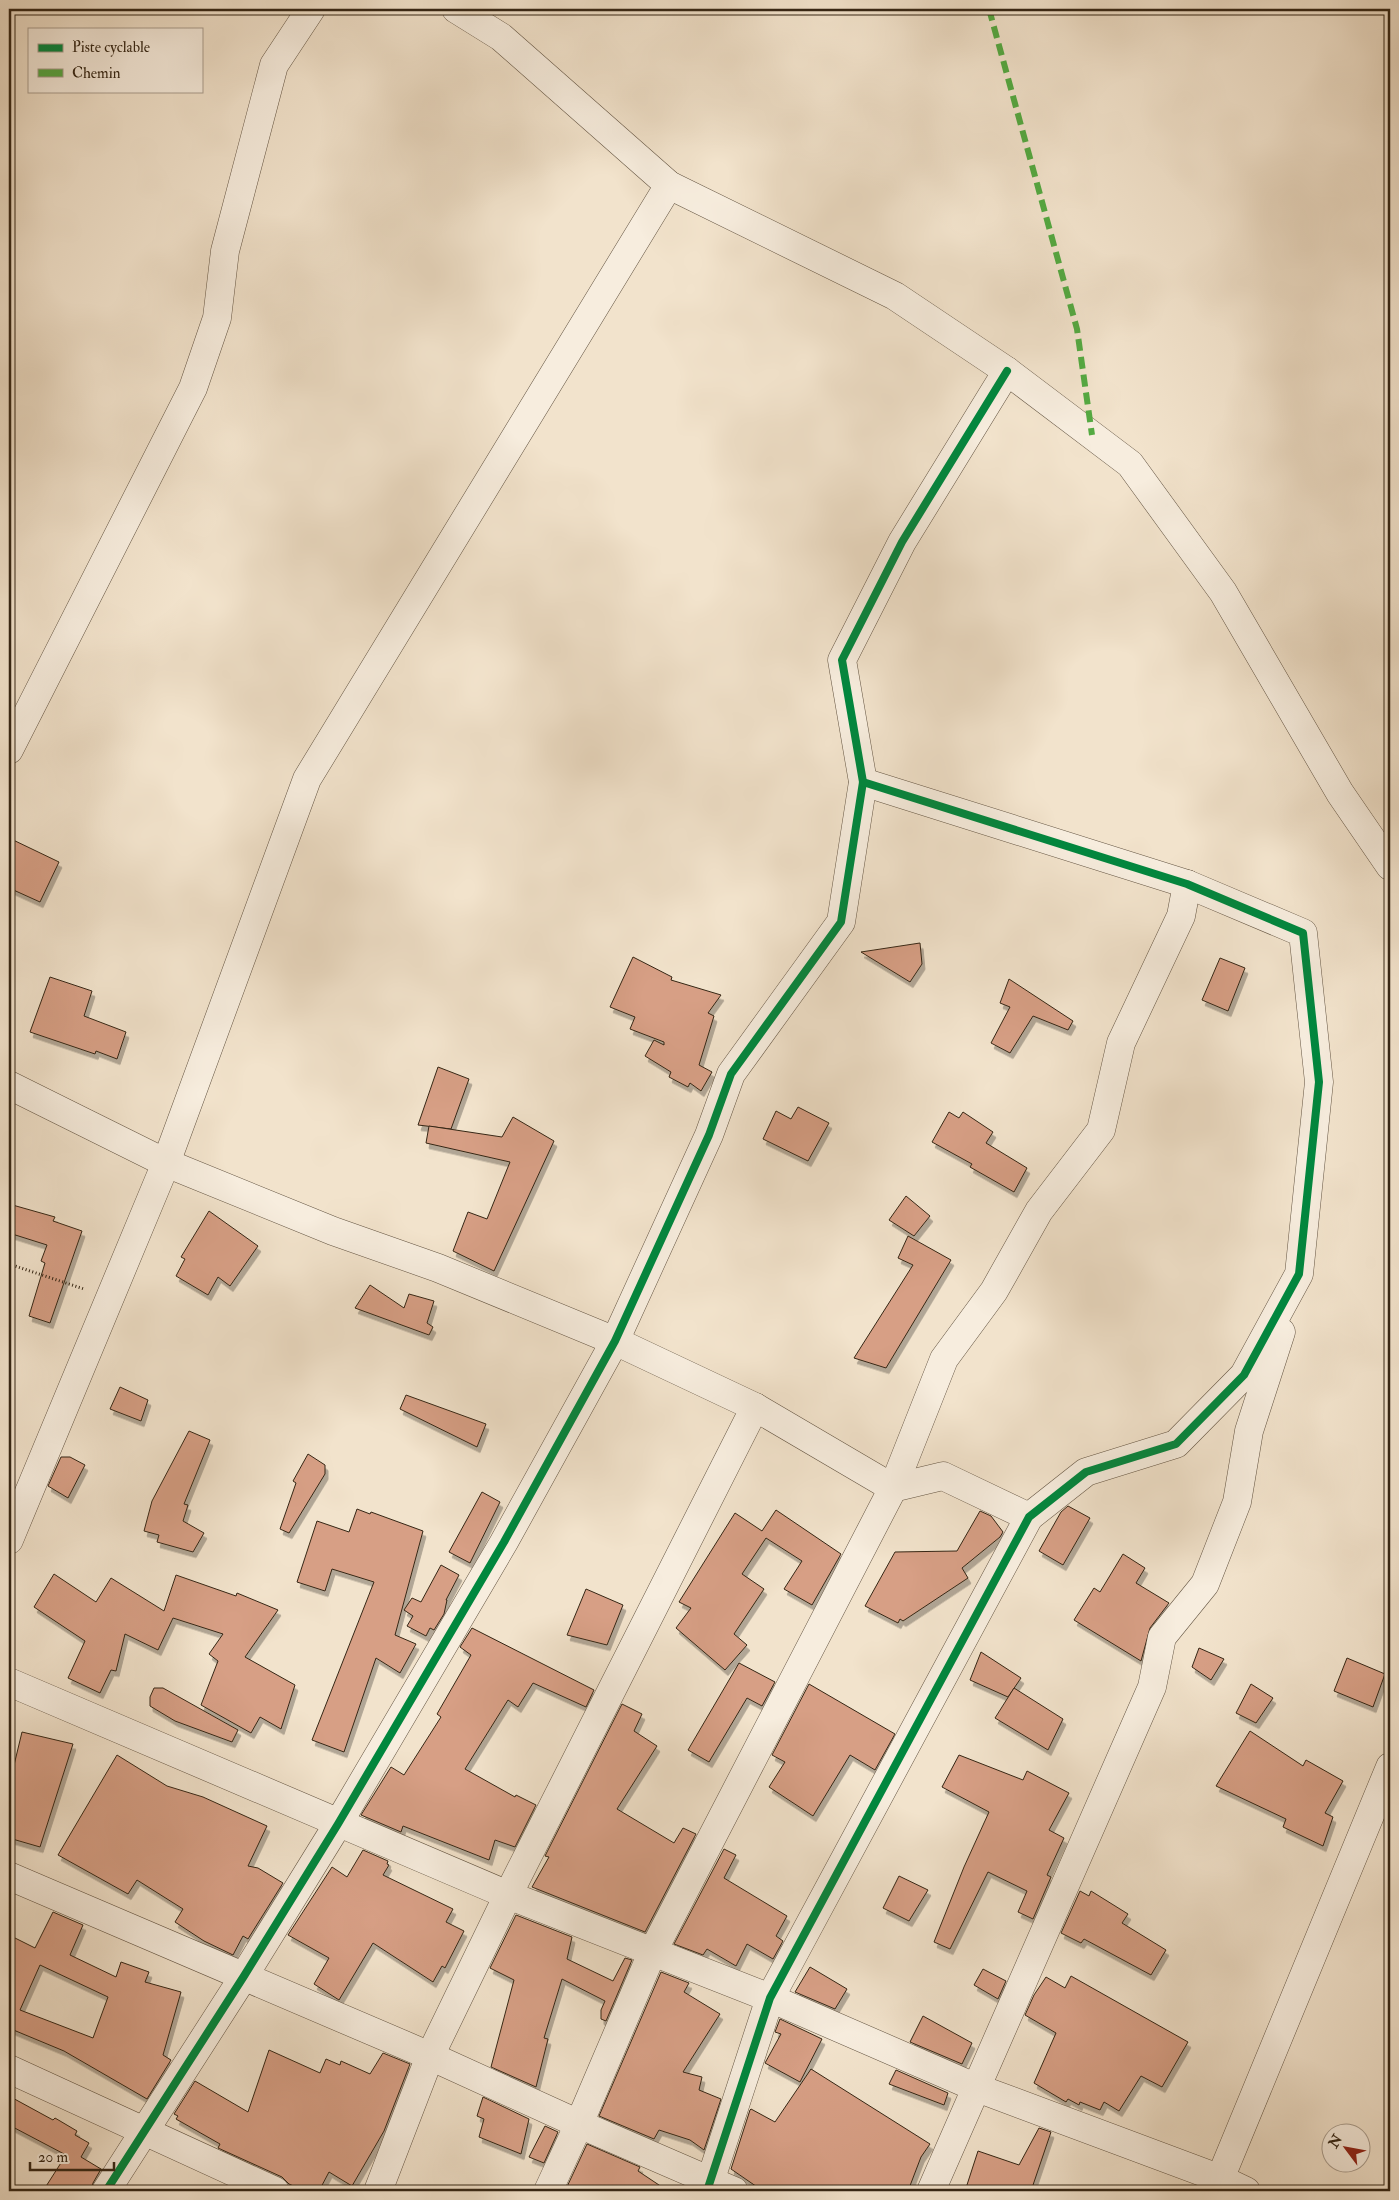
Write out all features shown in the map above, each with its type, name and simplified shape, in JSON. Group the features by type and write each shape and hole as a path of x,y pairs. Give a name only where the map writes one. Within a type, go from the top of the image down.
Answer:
{"street":[{"path":"9,750 192,388 216,318 225,251 274,65 311,9"},
{"path":"456,9 501,37 669,185 895,296 1007,371 1130,464 1223,592 1340,793 1390,866"},
{"path":"9,1540 166,1162 307,779 669,185"},
{"path":"106,2191 244,1976 338,1824 504,1542 614,1341 709,1135 731,1074 841,922 863,782 842,660 902,542 1007,371"},
{"path":"863,782 1187,884 1303,933 1319,1082 1299,1274 1249,1431 1237,1502 1205,1584 1162,1637 1152,1687 931,2191"},
{"path":"548,2191 579,2124 652,1953 893,1488 944,1359 994,1291 1039,1210 1102,1130 1121,1043 1181,916 1187,884"},
{"path":"9,1085 166,1162 333,1231 438,1268 614,1341 755,1407 893,1488 943,1476 1029,1517"},
{"path":"9,1876 430,2056 717,2188 770,1998 1029,1517 1086,1472 1176,1444 1244,1375 1299,1274"},
{"path":"378,2191 430,2056 508,1895 755,1407"},
{"path":"9,1682 338,1824 508,1895 770,1998 977,2088 1218,2185 1246,2191"},
{"path":"1218,2185 1390,1767"},
{"path":"9,2069 275,2191"}],"path":[{"path":"9,1264 110,1297"}],"building":[{"path":"9,838 59,862 40,902 9,888"},
{"path":"920,943 922,964 910,982 861,952"},
{"path":"633,957 672,977 671,980 721,995 708,1013 714,1016 699,1065 712,1072 701,1091 690,1083 688,1087 669,1077 671,1072 645,1056 654,1040 664,1045 664,1042 630,1029 635,1017 610,1007"},
{"path":"1220,958 1245,968 1228,1011 1202,1000"},
{"path":"50,977 92,991 84,1016 126,1032 117,1059 96,1051 95,1054 30,1032"},
{"path":"1009,979 1073,1021 1068,1030 1033,1016 1010,1053 991,1043 1010,1007 1000,1003"},
{"path":"438,1067 469,1079 451,1129 418,1125"},
{"path":"798,1107 829,1123 808,1161 763,1139 776,1111 791,1119"},
{"path":"949,1112 959,1118 963,1112 993,1132 986,1143 1027,1168 1014,1192 970,1167 972,1164 932,1142"},
{"path":"513,1117 554,1141 494,1271 453,1251 468,1212 487,1219 510,1162 426,1143 429,1126 502,1137"},
{"path":"906,1196 930,1216 914,1236 889,1220"},
{"path":"9,1204 55,1217 53,1221 82,1231 50,1323 29,1316 45,1263 41,1261 47,1245 9,1233"},
{"path":"209,1211 258,1246 230,1286 218,1277 208,1295 176,1276 185,1259 181,1257"},
{"path":"908,1236 951,1260 886,1368 854,1358 913,1265 898,1258"},
{"path":"370,1285 404,1308 409,1294 434,1301 427,1323 433,1327 429,1335 355,1308"},
{"path":"120,1387 148,1400 141,1421 110,1409"},
{"path":"406,1395 486,1424 477,1447 400,1409"},
{"path":"189,1431 210,1440 184,1504 188,1505 183,1521 204,1533 193,1552 157,1542 159,1535 144,1531 152,1501"},
{"path":"308,1454 325,1465 325,1474 289,1533 280,1529 296,1483 293,1481"},
{"path":"61,1457 70,1457 85,1465 68,1498 48,1486"},
{"path":"482,1492 500,1502 470,1563 449,1552"},
{"path":"1068,1506 1090,1518 1063,1565 1039,1551 1061,1512"},
{"path":"357,1509 370,1514 371,1512 423,1531 395,1635 416,1644 400,1673 376,1658 344,1752 312,1740 374,1582 332,1569 325,1591 297,1582 317,1521 349,1532"},
{"path":"776,1510 841,1554 812,1605 784,1589 802,1561 766,1538 742,1574 764,1589 734,1634 747,1645 725,1670 676,1628 691,1608 679,1602 735,1513 762,1531"},
{"path":"980,1511 991,1516 1003,1532 1000,1537 962,1568 968,1578 903,1621 900,1619 898,1623 865,1606 895,1552 957,1551"},
{"path":"1123,1554 1145,1568 1136,1583 1169,1603 1150,1628 1141,1661 1074,1620 1094,1588 1100,1592"},
{"path":"441,1565 459,1575 446,1600 444,1614 434,1630 430,1628 426,1636 407,1626 413,1616 404,1610 412,1598 421,1602"},
{"path":"54,1574 96,1602 111,1578 164,1611 176,1575 236,1596 237,1593 278,1610 245,1657 295,1685 281,1729 260,1717 251,1733 201,1705 218,1661 209,1654 223,1634 173,1618 158,1650 125,1634 116,1671 111,1670 100,1693 68,1678 85,1641 34,1607"},
{"path":"586,1589 623,1605 607,1645 567,1635"},
{"path":"472,1628 594,1690 586,1707 533,1683 518,1707 508,1700 465,1769 515,1797 516,1795 536,1805 515,1847 495,1840 489,1860 403,1826 401,1832 361,1815 391,1767 404,1775 441,1717 437,1714 471,1655 460,1647"},
{"path":"1199,1648 1224,1659 1211,1680 1192,1667"},
{"path":"981,1652 1021,1678 1008,1697 970,1680"},
{"path":"1347,1658 1385,1674 1373,1707 1334,1691"},
{"path":"739,1663 775,1682 762,1706 747,1698 709,1762 688,1750"},
{"path":"809,1684 895,1734 875,1770 850,1755 813,1816 769,1787 785,1762 772,1755"},
{"path":"1251,1684 1273,1698 1256,1723 1236,1713"},
{"path":"154,1688 163,1688 238,1730 232,1742 175,1721 150,1706 150,1697"},
{"path":"1014,1688 1063,1719 1048,1750 995,1718"},
{"path":"622,1704 642,1714 634,1731 657,1746 617,1809 674,1843 683,1828 696,1834 645,1932 532,1887 549,1857 545,1856"},
{"path":"1250,1731 1303,1766 1306,1760 1343,1781 1325,1813 1333,1817 1323,1846 1283,1827 1286,1819 1216,1786"},
{"path":"22,1732 73,1744 40,1847 9,1838 9,1786"},
{"path":"117,1755 167,1786 203,1797 267,1826 248,1866 258,1868 283,1883 248,1939 243,1936 233,1955 204,1941 175,1922 183,1909 137,1880 128,1894 58,1855"},
{"path":"959,1755 1023,1780 1027,1771 1069,1793 1049,1830 1064,1838 1047,1875 1051,1877 1033,1919 1018,1912 1027,1891 988,1872 950,1949 934,1942 964,1867 989,1812 942,1787"},
{"path":"724,1849 736,1855 724,1878 787,1916 776,1936 783,1941 773,1959 747,1944 736,1966 707,1949 703,1955 674,1944"},
{"path":"363,1850 388,1861 387,1864 389,1865 383,1875 453,1909 446,1922 464,1931 445,1968 442,1966 433,1982 373,1943 339,2000 314,1984 329,1958 288,1935 332,1867 347,1877"},
{"path":"899,1876 928,1890 909,1921 883,1908"},
{"path":"1080,1891 1089,1896 1091,1891 1128,1914 1122,1923 1166,1950 1151,1975 1084,1939 1081,1943 1061,1933"},
{"path":"53,1912 83,1925 70,1955 116,1977 121,1962 149,1972 145,1982 181,1992 163,2055 171,2060 147,2099 64,2051 11,2029 9,2034 9,1935 35,1948","holes":["40,1965 108,1997 93,2038 20,2010"]},
{"path":"516,1915 572,1937 567,1959 613,1981 625,1958 632,1960 606,2021 601,2019 601,2010 605,2001 562,1979 544,2038 548,2039 536,2087 491,2067 514,1980 490,1968"},
{"path":"810,1967 847,1989 835,2009 795,1992"},
{"path":"983,1969 1006,1981 998,1999 974,1985"},
{"path":"661,1972 689,1983 684,1992 720,2014 683,2072 702,2077 699,2090 721,2099 704,2150 690,2140 659,2130 654,2139 599,2116"},
{"path":"1071,1976 1188,2042 1162,2087 1141,2076 1119,2111 1104,2102 1100,2110 1080,2102 1079,2105 1068,2099 1066,2102 1034,2083 1056,2033 1025,2015 1034,1995 1046,1977 1065,1988"},
{"path":"923,2016 972,2043 962,2064 910,2042"},
{"path":"780,2019 822,2039 800,2082 765,2063 781,2034 775,2032"},
{"path":"269,2050 320,2073 326,2059 340,2065 341,2061 370,2074 383,2053 410,2064 384,2131 352,2186 329,2172 319,2191 304,2191 289,2184 282,2177 218,2148 220,2144 176,2119 178,2116 174,2114 195,2081 248,2112"},
{"path":"811,2069 930,2144 921,2157 908,2191 763,2191 731,2169 750,2110 775,2122"},
{"path":"896,2070 948,2093 944,2105 889,2084"},
{"path":"9,2096 53,2120 55,2118 77,2131 75,2135 89,2143 81,2157 101,2169 91,2191 43,2191 66,2155 9,2125"},
{"path":"483,2097 529,2119 521,2154 479,2137 484,2119 477,2116"},
{"path":"545,2126 558,2132 544,2163 529,2157"},
{"path":"1039,2128 1051,2132 1031,2191 965,2191 978,2151 1019,2165"},
{"path":"587,2144 640,2167 638,2171 668,2191 565,2191"}],"marked path":[{"path":"989,9 1077,329 1092,435"}],"cycle path":[{"path":"106,2191 244,1976 338,1824 504,1542 615,1341 709,1135 731,1074 841,922 863,782 842,660 902,542 1007,371"},
{"path":"707,2191 770,1998 1029,1517 1086,1472 1176,1444 1244,1375 1299,1274 1319,1082 1303,933 1187,884 863,782"}]}
